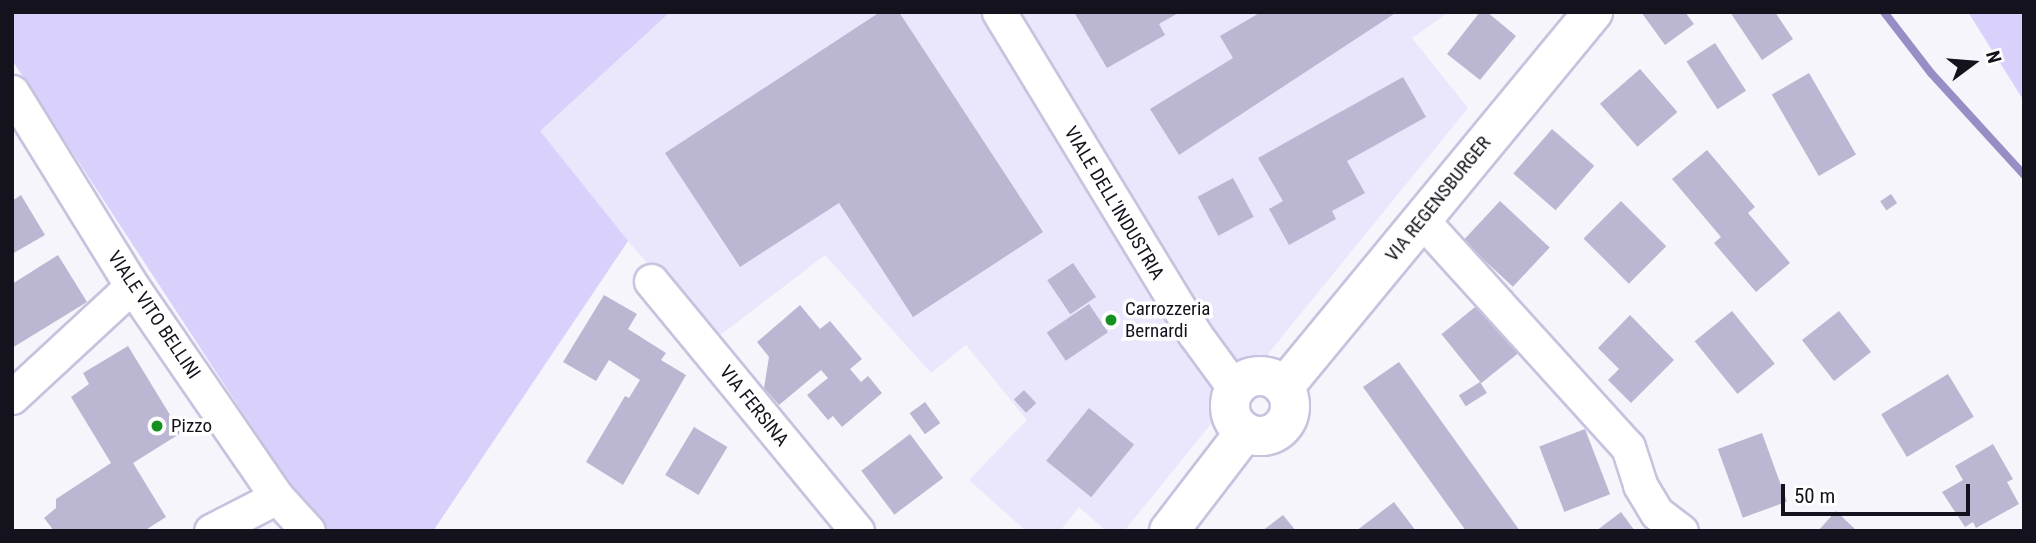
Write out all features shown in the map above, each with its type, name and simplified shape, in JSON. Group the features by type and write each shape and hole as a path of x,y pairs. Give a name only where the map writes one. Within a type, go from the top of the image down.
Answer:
{"main road":[{"name":"VIA REGENSBURGER","path":"1284,387 1593,12"},
{"path":"1256,376 1276,380 1284,387 1290,405 1286,423 1271,434 1245,432 1231,414 1235,389 1256,376"},
{"path":"1169,531 1245,432"}],"street":[{"name":"VIALE DELL'INDUSTRIA","path":"999,12 1194,333 1235,389"},
{"name":"VIALE VITO BELLINI","path":"12,92 132,285 277,497 308,531"},
{"path":"1421,219 1628,447 1640,485 1657,513 1681,531"},
{"name":"VIA FERSINA","path":"651,281 857,531"},
{"path":"12,397 132,285"},
{"path":"211,531 277,497"}],"shaded area":[{"path":"12,12 1449,12 1412,38 1468,108 1124,531 1106,531 1079,507 1060,531 1026,531 969,480 1027,420 966,345 931,373 825,255 714,340 628,241 433,531 329,531"},
{"path":"12,12 670,12 540,131 628,241 433,531 329,531 301,502 12,60"},
{"path":"1968,12 2024,12 2024,101"}],"building":[{"path":"880,12 899,12 1043,232 913,317 839,203 740,267 665,153"},
{"path":"1074,12 1180,12 1159,24 1165,35 1107,68"},
{"path":"1261,12 1397,12 1179,155 1150,109 1233,58 1220,36"},
{"path":"1480,12 1487,12 1516,36 1480,80 1447,54"},
{"path":"1641,12 1685,12 1694,24 1665,45"},
{"path":"1730,12 1775,12 1793,39 1762,60"},
{"path":"1715,43 1746,91 1718,109 1686,62"},
{"path":"1640,69 1677,112 1637,147 1600,104"},
{"path":"1809,73 1856,154 1819,176 1772,94"},
{"path":"1403,77 1426,117 1347,161 1365,193 1332,211 1336,219 1289,245 1269,209 1283,201 1258,158"},
{"path":"1552,129 1594,166 1556,210 1513,174"},
{"path":"1707,150 1755,207 1748,213 1790,263 1756,292 1714,243 1721,237 1672,179"},
{"path":"1233,178 1254,217 1218,236 1198,197"},
{"path":"1891,194 1897,203 1886,210 1880,201"},
{"path":"21,195 45,235 12,254 12,201"},
{"path":"1500,201 1550,247 1513,287 1463,240"},
{"path":"1621,201 1666,246 1629,284 1584,238"},
{"path":"58,255 87,302 12,348 12,284"},
{"path":"1073,263 1096,297 1070,314 1047,280"},
{"path":"604,295 637,314 628,329 666,353 661,360 686,375 623,485 586,462 625,396 629,398 640,380 609,360 596,381 563,362"},
{"path":"1485,299 1525,348 1481,383 1441,334"},
{"path":"1089,304 1108,332 1066,361 1047,333"},
{"path":"800,305 820,329 830,321 862,359 850,369 861,382 868,376 882,393 842,427 833,416 828,420 807,395 828,378 821,370 779,405 764,388 769,357 757,342"},
{"path":"1732,311 1775,364 1737,394 1695,341"},
{"path":"1839,311 1871,352 1834,381 1802,340"},
{"path":"1630,315 1674,360 1631,403 1608,380 1619,369 1598,348"},
{"path":"128,346 181,433 133,463 166,517 144,531 54,531 44,518 56,508 56,499 111,463 71,397 89,384 83,373"},
{"path":"1399,362 1520,531 1466,531 1363,387"},
{"path":"1948,374 1974,417 1907,457 1881,414"},
{"path":"1480,382 1487,393 1466,406 1459,395"},
{"path":"1024,390 1036,403 1026,413 1014,400"},
{"path":"925,402 940,423 925,434 910,413"},
{"path":"1089,408 1134,445 1091,497 1046,461"},
{"path":"694,427 727,447 699,495 665,475"},
{"path":"1585,429 1610,494 1564,512 1539,447"},
{"path":"1762,433 1787,502 1743,518 1718,449"},
{"path":"910,434 943,478 894,515 861,471"},
{"path":"1993,444 2013,479 2007,482 2019,504 1976,528 1973,522 1965,527 1942,492 1963,480 1955,466"},
{"path":"1394,502 1416,531 1356,531"},
{"path":"1836,511 1857,531 1818,531"},
{"path":"1621,512 1635,531 1596,531"},
{"path":"1283,515 1296,531 1262,531"}],"waterway":[{"path":"1884,12 1931,73 2024,175"}],"place":[{"name":"Carrozzeria Bernardi","path":"1111,320"},
{"name":"Pizzo","path":"157,426"}]}
